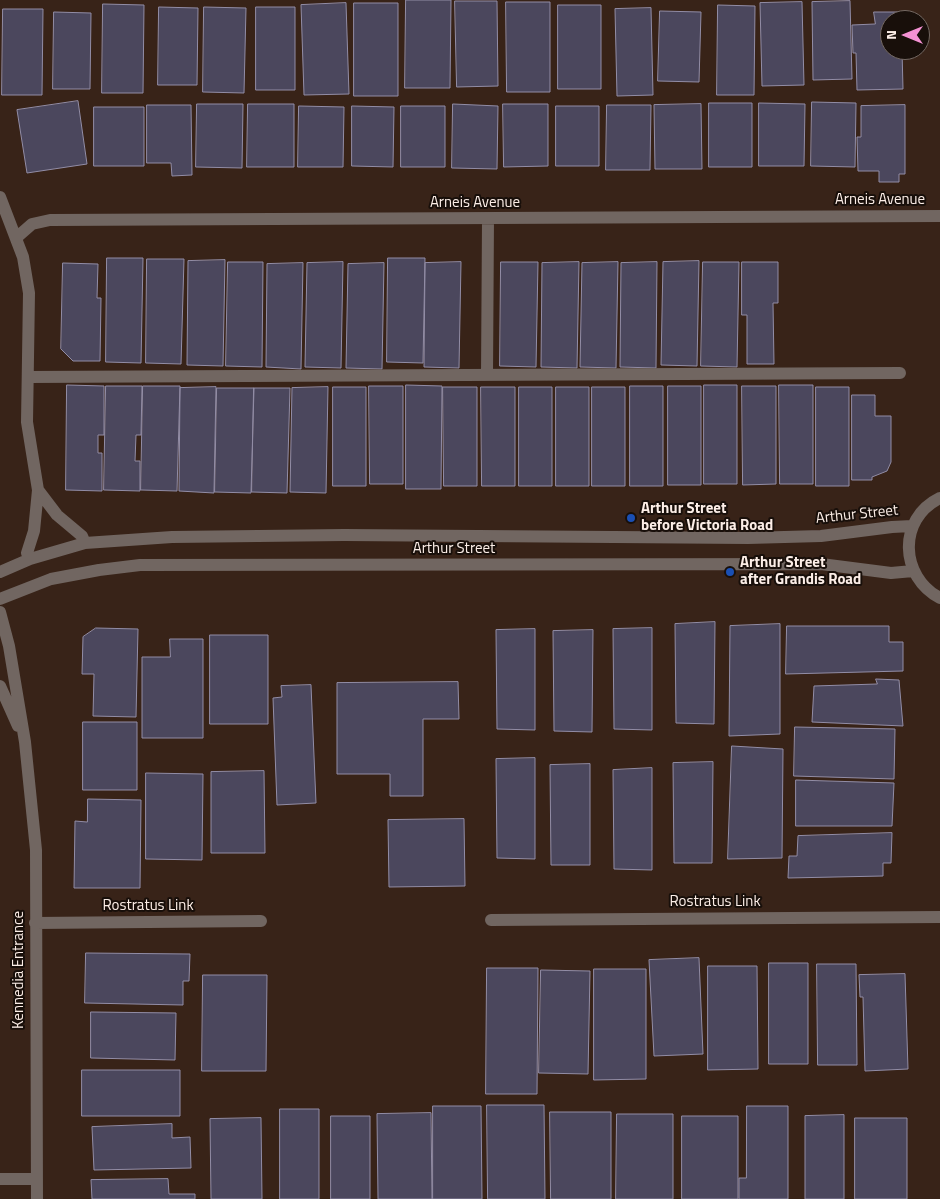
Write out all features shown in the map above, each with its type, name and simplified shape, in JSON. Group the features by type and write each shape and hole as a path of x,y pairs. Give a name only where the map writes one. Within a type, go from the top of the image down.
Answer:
{"street":[{"path":"0,197 23,257 29,293 27,422 38,490 34,531 27,553 30,559"},
{"name":"Arneis Avenue","path":"16,238 32,224 50,220 940,216"},
{"path":"487,375 488,219"},
{"path":"28,377 900,374"},
{"path":"38,490 58,515 82,536 85,543"},
{"path":"940,498 921,513 912,526 908,541 913,571 920,583 940,598"},
{"name":"Arthur Street","path":"0,572 30,559 85,543 172,537 344,535 748,538 820,536 912,526"},
{"name":"Arthur Street","path":"0,599 51,579 140,565 822,564 891,573 913,571"},
{"name":"Kennedia Entrance","path":"0,612 9,646 25,742 36,850 36,1199"},
{"name":"Kennedia Entrance","path":"0,686 25,742"},
{"name":"Rostratus Link","path":"491,920 940,917"},
{"name":"Rostratus Link","path":"35,922 261,921"},
{"path":"0,1180 37,1179"}],"building":[{"path":"406,0 451,0 450,88 405,88"},
{"path":"455,1 497,1 498,86 457,87"},
{"path":"850,1 852,79 813,80 812,2"},
{"path":"506,2 550,2 550,92 507,92"},
{"path":"802,2 804,85 762,86 760,3"},
{"path":"346,3 349,94 304,95 301,5"},
{"path":"354,3 398,3 398,96 354,96"},
{"path":"103,4 144,5 143,93 102,93"},
{"path":"558,5 601,5 601,89 558,89"},
{"path":"718,5 755,6 754,95 717,95"},
{"path":"159,7 198,8 197,85 158,85"},
{"path":"204,7 246,8 244,93 203,92"},
{"path":"256,7 295,7 295,90 256,90"},
{"path":"651,8 653,95 617,96 615,9"},
{"path":"3,9 43,9 42,95 2,95"},
{"path":"660,11 701,12 699,82 658,81"},
{"path":"54,12 91,13 90,89 53,89"},
{"path":"874,12 880,12 880,60 902,60 903,89 857,90 856,53 853,53 852,25 875,24"},
{"path":"78,101 87,164 27,173 17,110"},
{"path":"812,102 856,103 855,167 811,166"},
{"path":"709,103 752,103 752,167 709,167"},
{"path":"759,103 805,104 804,166 759,166"},
{"path":"197,104 243,104 242,168 196,167"},
{"path":"248,104 294,104 294,167 247,167"},
{"path":"453,104 498,106 497,169 452,168"},
{"path":"503,104 548,104 548,166 504,167"},
{"path":"701,104 702,169 655,169 654,105"},
{"path":"147,105 191,105 192,175 172,176 171,163 147,163"},
{"path":"607,105 651,105 650,170 606,170"},
{"path":"905,105 905,174 899,174 899,182 879,182 879,171 858,171 857,137 861,137 861,106"},
{"path":"299,106 344,107 343,167 298,167"},
{"path":"352,106 394,107 393,167 352,166"},
{"path":"401,106 445,106 445,167 401,167"},
{"path":"556,106 599,106 599,166 556,166"},
{"path":"94,107 144,107 144,166 94,166"},
{"path":"107,258 143,258 141,363 106,362"},
{"path":"388,258 425,258 423,363 387,362"},
{"path":"147,259 184,259 181,364 146,363"},
{"path":"225,260 223,366 187,365 188,261"},
{"path":"699,261 697,366 661,365 663,262"},
{"path":"228,262 263,262 262,367 226,366"},
{"path":"343,262 341,368 305,367 307,263"},
{"path":"461,262 459,368 424,367 425,263"},
{"path":"501,262 538,262 536,367 500,366"},
{"path":"579,262 577,368 541,367 542,263"},
{"path":"618,262 616,368 580,367 582,263"},
{"path":"657,262 656,368 620,367 621,263"},
{"path":"703,262 739,262 737,367 701,366"},
{"path":"742,262 778,262 778,303 773,303 774,364 747,364 747,315 742,315"},
{"path":"63,263 98,264 97,298 101,298 100,361 73,361 61,349"},
{"path":"303,263 301,369 266,367 267,264"},
{"path":"384,263 382,369 346,368 348,264"},
{"path":"67,385 104,386 104,435 98,435 98,453 102,453 102,491 66,490"},
{"path":"406,385 442,386 441,489 406,489"},
{"path":"704,385 737,385 737,484 704,484"},
{"path":"779,385 813,385 813,484 780,484"},
{"path":"106,386 142,386 141,435 136,435 135,461 140,461 140,491 104,490"},
{"path":"143,386 180,386 177,491 141,490"},
{"path":"369,386 403,386 403,484 370,484"},
{"path":"630,386 663,386 663,486 630,486"},
{"path":"668,386 701,386 701,485 668,485"},
{"path":"742,386 776,386 776,484 743,485"},
{"path":"216,387 214,493 179,491 180,388"},
{"path":"328,387 326,493 290,492 292,388"},
{"path":"333,387 366,387 366,486 333,486"},
{"path":"443,387 477,387 477,486 444,486"},
{"path":"481,387 515,387 515,486 482,486"},
{"path":"519,387 552,387 552,486 519,486"},
{"path":"556,387 589,387 589,486 556,486"},
{"path":"592,387 625,387 625,486 592,486"},
{"path":"816,387 849,387 849,486 816,486"},
{"path":"217,388 254,388 251,493 215,492"},
{"path":"254,388 290,388 287,493 252,492"},
{"path":"852,395 875,395 875,416 891,416 891,462 887,471 872,477 872,480 852,480"},
{"path":"715,622 714,724 676,723 675,624"},
{"path":"780,624 780,734 729,736 730,626"},
{"path":"787,626 889,626 889,642 903,642 903,671 786,674"},
{"path":"96,628 138,629 136,717 93,716 94,674 82,674 83,637"},
{"path":"652,628 652,730 614,729 613,629"},
{"path":"535,629 535,730 497,729 496,630"},
{"path":"593,630 592,732 554,731 553,631"},
{"path":"210,635 268,635 268,724 210,724"},
{"path":"170,639 203,639 203,738 142,738 142,657 170,657"},
{"path":"876,679 899,680 903,726 812,722 814,686 877,684"},
{"path":"458,682 459,719 423,719 423,796 390,796 390,774 337,774 337,683"},
{"path":"311,685 316,803 277,805 273,698 282,697 281,686"},
{"path":"83,722 137,722 137,790 83,790"},
{"path":"795,727 895,729 894,779 794,776"},
{"path":"732,746 783,749 782,858 728,859"},
{"path":"535,758 535,859 497,858 496,759"},
{"path":"713,762 712,863 674,863 673,763"},
{"path":"590,764 590,865 551,865 550,765"},
{"path":"652,768 652,870 614,869 613,770"},
{"path":"264,771 265,853 211,853 211,772"},
{"path":"146,773 203,774 202,860 146,859"},
{"path":"796,780 894,783 892,826 796,826"},
{"path":"88,799 141,800 140,888 74,888 75,821 87,822"},
{"path":"464,819 465,886 389,887 388,820"},
{"path":"892,833 891,863 883,863 883,876 788,878 789,856 797,856 798,836"},
{"path":"86,953 190,954 189,981 183,981 183,1005 85,1003"},
{"path":"699,958 703,1054 654,1056 649,960"},
{"path":"769,963 808,963 808,1064 769,1064"},
{"path":"817,964 856,964 857,1065 818,1065"},
{"path":"708,966 757,966 758,1069 708,1070"},
{"path":"487,968 538,968 537,1094 486,1094"},
{"path":"594,969 646,969 646,1079 594,1080"},
{"path":"541,970 590,971 588,1074 539,1073"},
{"path":"905,974 908,1069 865,1071 863,997 860,997 859,975"},
{"path":"203,975 267,975 266,1071 202,1071"},
{"path":"91,1012 176,1013 175,1060 91,1058"},
{"path":"82,1070 180,1070 180,1116 82,1116"},
{"path":"487,1105 544,1105 545,1199 488,1199"},
{"path":"433,1106 481,1106 482,1199 433,1199"},
{"path":"747,1106 788,1106 788,1199 739,1199 739,1178 746,1178"},
{"path":"280,1109 319,1109 319,1199 280,1199"},
{"path":"550,1112 611,1112 611,1199 551,1199"},
{"path":"431,1113 432,1199 378,1199 377,1114"},
{"path":"617,1114 673,1114 673,1199 616,1199"},
{"path":"844,1115 844,1199 805,1199 805,1116"},
{"path":"331,1116 370,1116 370,1199 331,1199"},
{"path":"682,1116 738,1116 738,1199 682,1199"},
{"path":"261,1118 262,1199 211,1199 210,1119"},
{"path":"855,1118 907,1118 907,1199 855,1199"},
{"path":"172,1124 172,1138 190,1137 191,1168 94,1170 92,1127"},
{"path":"168,1179 169,1194 195,1194 195,1199 92,1199 91,1180"}],"place":[{"name":"Arthur Street before Victoria Road","path":"631,518"},
{"name":"Arthur Street after Grandis Road","path":"730,572"}]}
